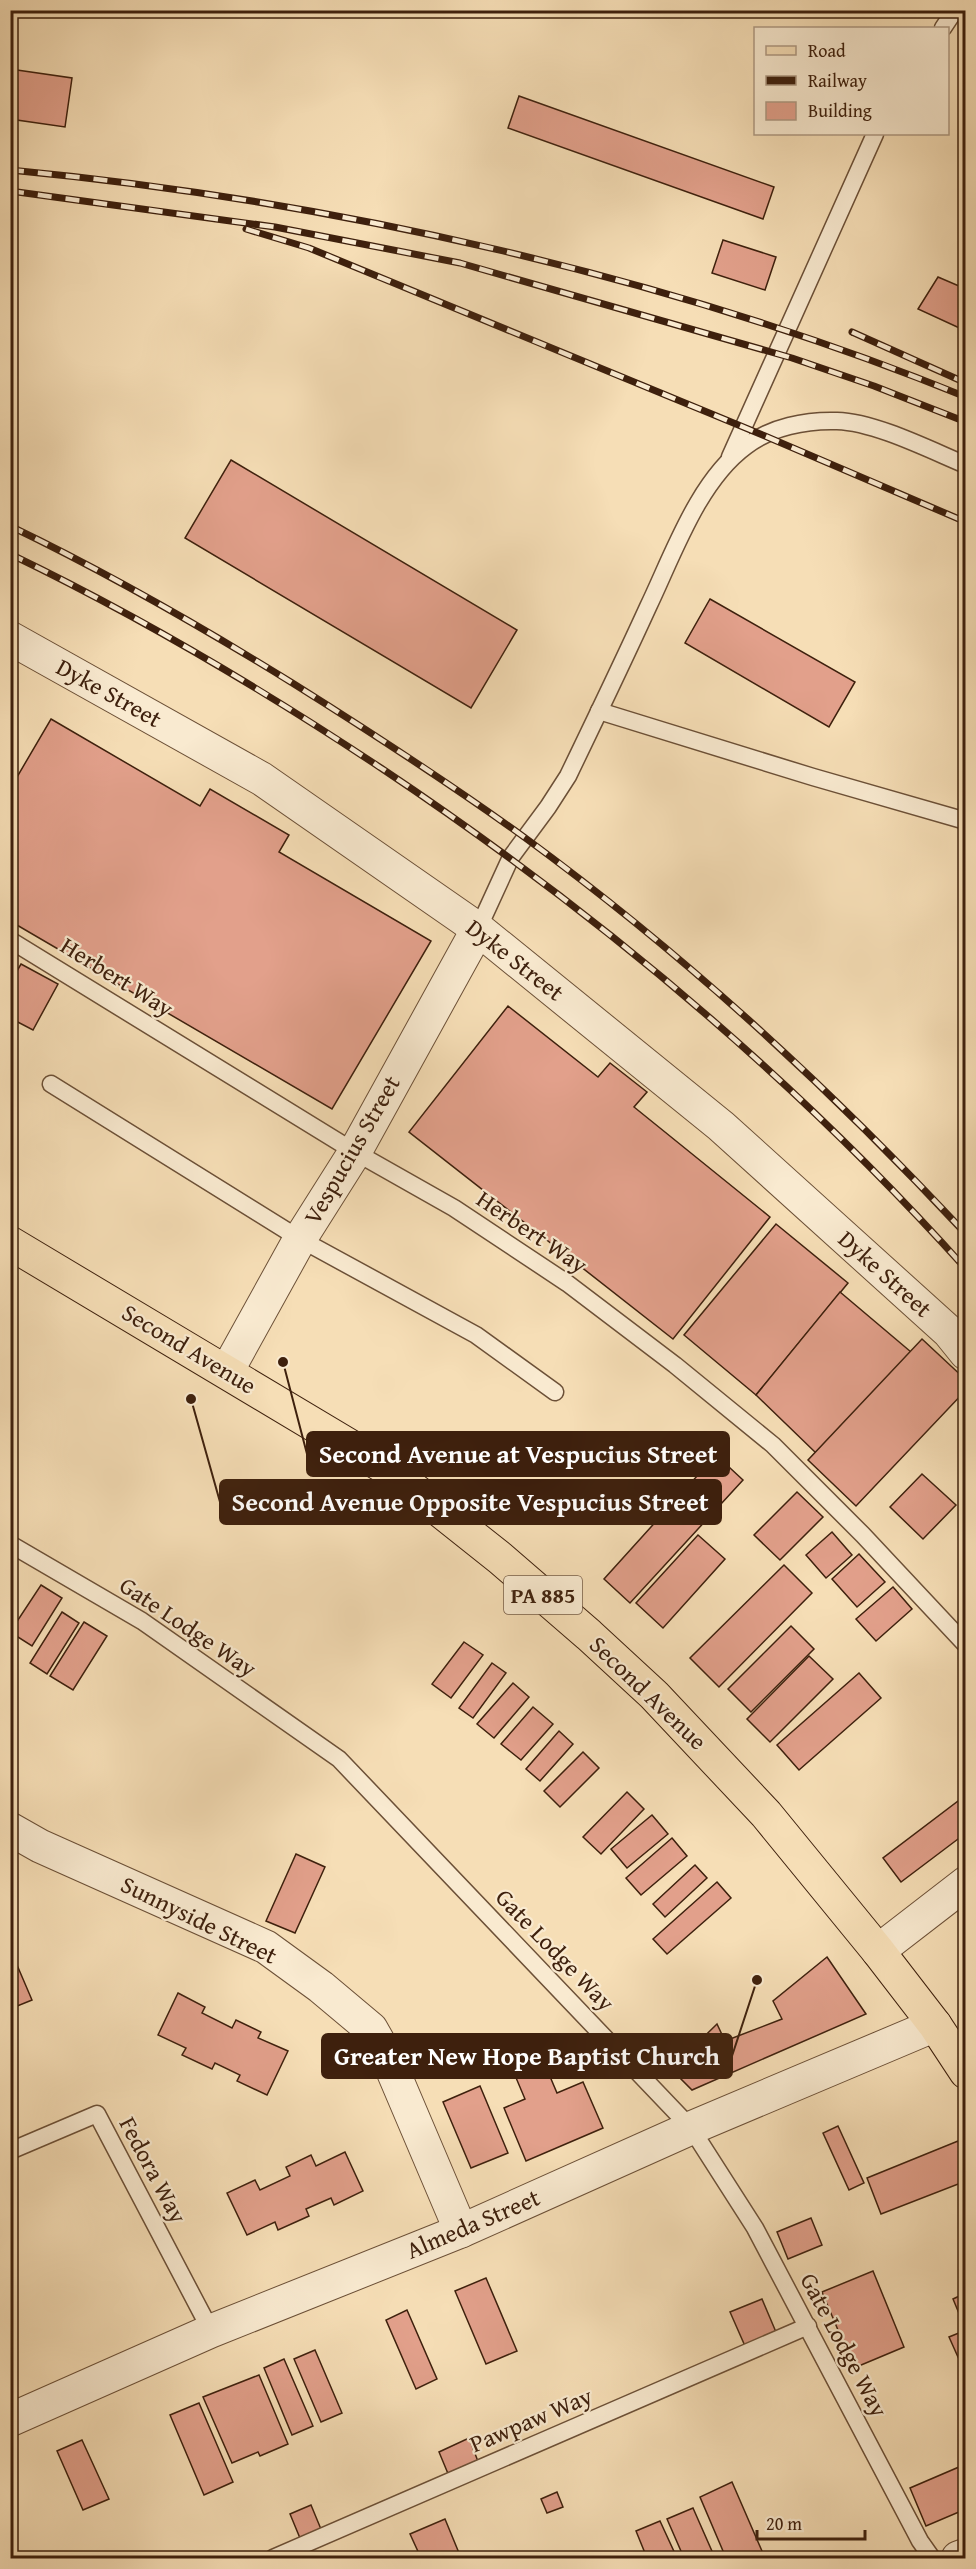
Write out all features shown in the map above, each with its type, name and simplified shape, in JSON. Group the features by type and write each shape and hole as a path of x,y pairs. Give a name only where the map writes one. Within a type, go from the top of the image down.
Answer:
{"main road":[{"name":"Second Avenue","path":"10,1243 388,1469 500,1558 589,1635 654,1695 766,1814 878,1951 966,2072"}],"street":[{"name":"Dyke Street","path":"10,638 262,779 478,929 721,1126 949,1332 966,1353"},
{"name":"Vespucius Street","path":"226,1371 300,1239 355,1152 478,929"},
{"name":"Sunnyside Street","path":"10,1829 50,1851 266,1947 321,1987 371,2029 387,2057 460,2230"},
{"path":"878,1951 966,1883"},
{"name":"Almeda Street","path":"10,2420 211,2331 460,2230 691,2128 934,2025"},
{"path":"958,2559 966,2555"}],"lane":[{"path":"944,27 955,10"},
{"path":"727,463 875,135"},
{"path":"478,929 511,857 568,776 685,529 707,488 727,463 747,445 778,429 811,422 839,421 892,435 966,465"},
{"path":"599,711 966,821"},
{"name":"Herbert Way","path":"10,940 355,1152 454,1208 567,1283 675,1365 773,1445 863,1535 966,1645"},
{"path":"51,1084 300,1239 476,1335 555,1392"},
{"name":"Gate Lodge Way","path":"10,1544 142,1621 339,1759 691,2128 755,2228 920,2541 932,2559"},
{"name":"Fedora Way","path":"10,2151 97,2114 211,2331"},
{"name":"Pawpaw Way","path":"273,2559 808,2326"}],"building":[{"path":"10,69 72,78 65,127 10,119"},
{"path":"519,96 774,187 763,219 508,128"},
{"path":"723,240 776,257 765,290 712,273"},
{"path":"938,277 966,289 966,331 918,309"},
{"path":"231,460 517,630 471,708 185,538"},
{"path":"710,599 855,682 829,727 685,643"},
{"path":"51,719 200,806 210,789 289,835 279,852 431,941 332,1109 10,921 10,789"},
{"path":"21,964 58,984 33,1030 10,1018 10,983"},
{"path":"508,1006 598,1077 610,1063 647,1092 634,1107 770,1217 673,1339 409,1132"},
{"path":"776,1224 848,1283 756,1395 684,1335"},
{"path":"840,1292 911,1352 816,1453 756,1395"},
{"path":"922,1339 966,1380 966,1390 856,1506 808,1460"},
{"path":"716,1455 743,1480 630,1603 604,1579"},
{"path":"922,1474 956,1505 923,1539 890,1507"},
{"path":"797,1492 823,1517 780,1560 754,1535"},
{"path":"832,1532 852,1555 826,1578 806,1555"},
{"path":"698,1535 725,1559 663,1628 636,1603"},
{"path":"859,1554 885,1582 857,1607 832,1579"},
{"path":"784,1565 812,1593 719,1687 690,1658"},
{"path":"41,1585 62,1598 32,1646 10,1632"},
{"path":"893,1587 912,1609 876,1641 856,1619"},
{"path":"62,1612 79,1623 47,1674 30,1663"},
{"path":"84,1622 107,1636 73,1690 50,1676"},
{"path":"791,1626 814,1649 751,1712 728,1689"},
{"path":"464,1642 483,1655 451,1698 432,1684"},
{"path":"809,1656 833,1679 770,1742 747,1719"},
{"path":"492,1663 506,1673 473,1718 459,1708"},
{"path":"859,1673 881,1698 799,1770 777,1745"},
{"path":"513,1683 529,1697 494,1738 477,1724"},
{"path":"533,1707 553,1724 521,1760 501,1744"},
{"path":"559,1731 573,1744 540,1781 526,1769"},
{"path":"583,1752 599,1768 560,1807 544,1791"},
{"path":"627,1792 644,1809 601,1854 583,1837"},
{"path":"966,1795 966,1833 901,1882 883,1858"},
{"path":"652,1815 668,1834 627,1868 611,1849"},
{"path":"672,1838 687,1856 641,1895 626,1878"},
{"path":"296,1854 325,1867 295,1933 266,1921"},
{"path":"695,1865 707,1878 665,1917 653,1904"},
{"path":"717,1882 731,1898 667,1954 653,1939"},
{"path":"10,1952 32,2000 10,2009"},
{"path":"827,1957 866,2014 692,2090 671,2069 717,2024 725,2041 782,2019 773,2001"},
{"path":"178,1993 205,2007 202,2013 232,2028 236,2020 261,2032 258,2038 288,2051 267,2095 237,2081 240,2075 215,2063 212,2069 182,2055 186,2048 158,2035"},
{"path":"543,2060 557,2093 583,2082 603,2128 526,2161 504,2108 525,2099 514,2073"},
{"path":"480,2086 508,2153 471,2168 443,2102"},
{"path":"838,2126 864,2183 849,2190 823,2133"},
{"path":"958,2141 966,2160 966,2181 881,2214 867,2178"},
{"path":"345,2152 363,2191 334,2205 331,2198 306,2209 309,2216 278,2230 275,2222 247,2235 227,2193 255,2180 260,2190 290,2176 286,2167 311,2155 316,2166"},
{"path":"811,2218 822,2245 788,2259 777,2232"},
{"path":"873,2271 904,2347 854,2368 822,2292"},
{"path":"486,2278 517,2351 486,2364 455,2291"},
{"path":"966,2293 966,2322 963,2323 953,2299"},
{"path":"762,2299 776,2332 745,2346 730,2312"},
{"path":"407,2310 437,2379 416,2389 386,2320"},
{"path":"966,2330 966,2364 962,2366 949,2337"},
{"path":"315,2350 342,2413 321,2422 294,2359"},
{"path":"284,2359 313,2426 292,2435 264,2368"},
{"path":"259,2375 288,2444 260,2456 258,2452 232,2463 203,2397"},
{"path":"199,2403 233,2482 204,2495 170,2415"},
{"path":"469,2438 479,2464 449,2476 439,2452"},
{"path":"82,2440 109,2499 83,2510 57,2451"},
{"path":"966,2464 966,2509 926,2526 910,2488"},
{"path":"732,2482 765,2558 726,2558 700,2497"},
{"path":"557,2492 563,2507 547,2513 541,2499"},
{"path":"311,2505 323,2534 302,2543 290,2514"},
{"path":"693,2508 715,2558 684,2558 667,2519"},
{"path":"445,2519 459,2553 445,2558 421,2558 410,2534"},
{"path":"660,2521 677,2558 647,2558 636,2531"}],"railway":[{"path":"10,170 130,183 252,201 374,223 496,249 617,280 736,315 853,354 966,397"},
{"path":"10,191 275,227 460,263 792,358 874,386 966,422"},
{"path":"246,229 309,248 765,436 966,522"},
{"path":"852,332 966,383"},
{"path":"10,526 190,621 323,702 524,837 642,928 754,1025 862,1127 966,1234"},
{"path":"10,554 153,628 291,710 461,823 538,880 615,939 762,1064 900,1198 966,1269"}],"place":[{"name":"Second Avenue at Vespucius Street","path":"283,1362"},
{"name":"Second Avenue Opposite Vespucius Street","path":"191,1399"},
{"name":"Greater New Hope Baptist Church","path":"757,1980"}]}
